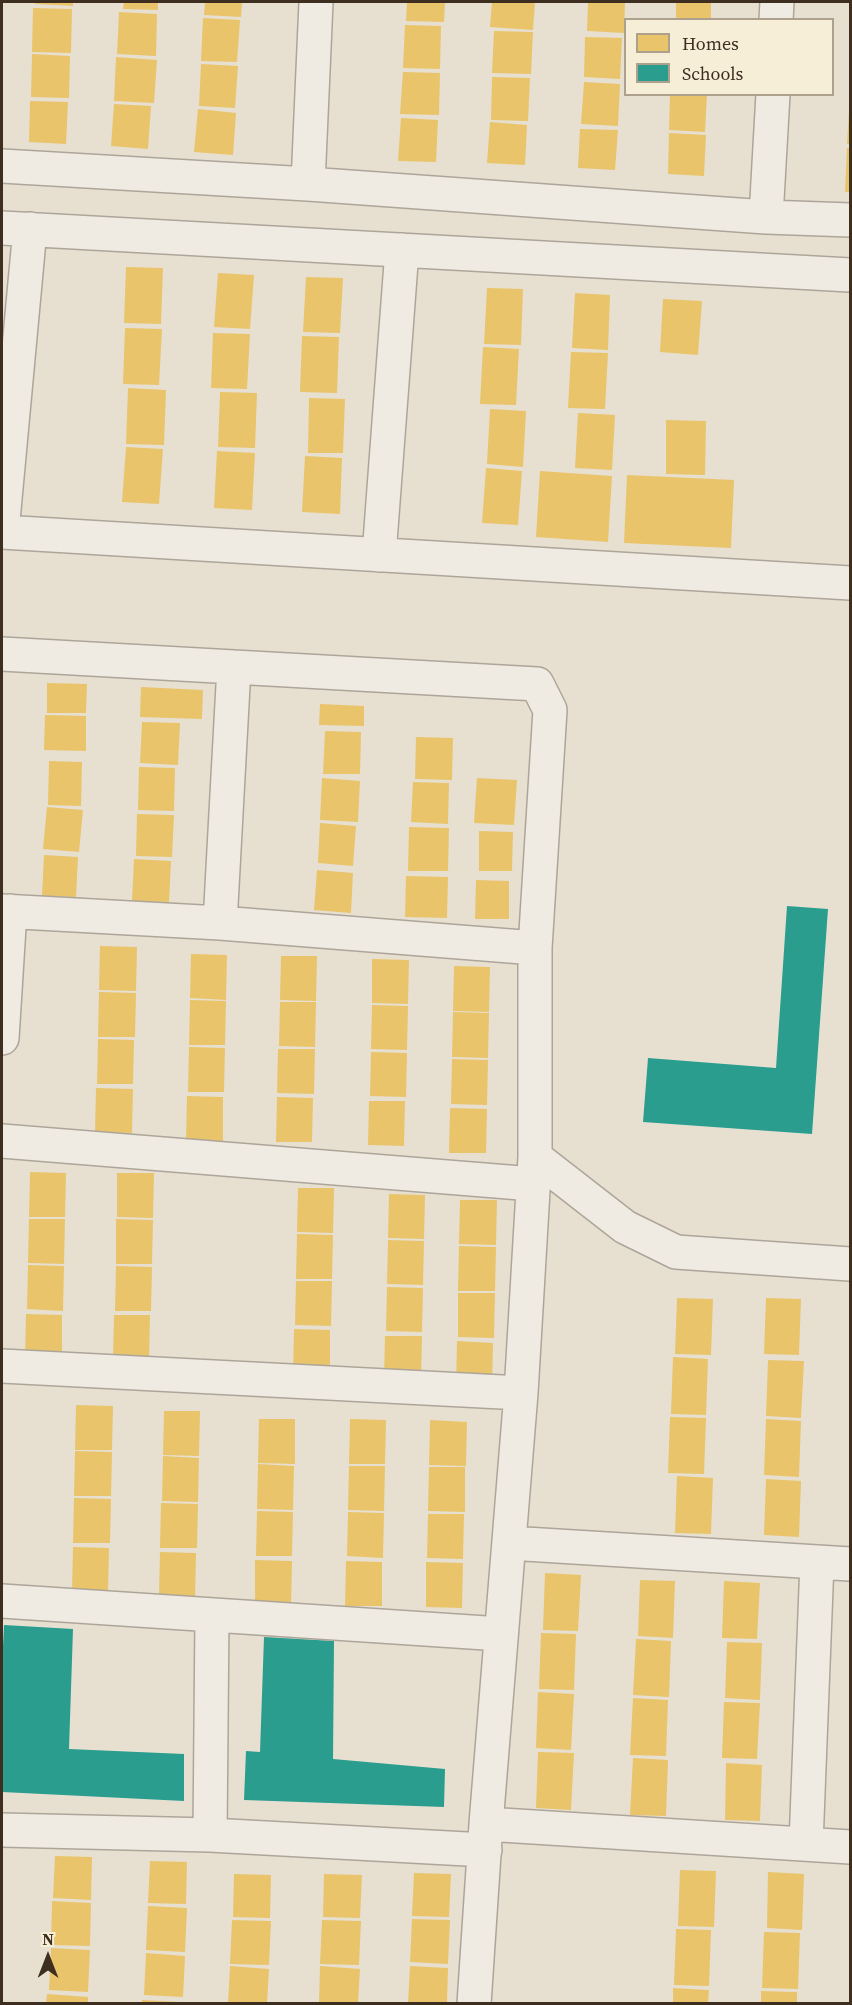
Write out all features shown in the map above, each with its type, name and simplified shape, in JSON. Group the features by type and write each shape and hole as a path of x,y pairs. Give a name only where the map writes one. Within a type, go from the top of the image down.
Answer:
{"street":[{"path":"309,184 316,2"},
{"path":"776,18 777,2"},
{"path":"766,217 772,96"},
{"path":"2,166 309,184 766,217 850,220"},
{"path":"850,275 16,229 2,532 850,583"},
{"path":"379,555 402,250"},
{"path":"2,654 537,684 550,710 535,948 534,1171 521,1393 485,1837 474,2004"},
{"path":"220,924 234,667"},
{"path":"2,1038 6,911 220,924 535,948"},
{"path":"2,1141 534,1171 625,1227 676,1252 850,1264"},
{"path":"2,1365 521,1393"},
{"path":"509,1543 850,1564"},
{"path":"806,1844 817,1562"},
{"path":"2,1601 501,1634"},
{"path":"210,1835 213,1615"},
{"path":"2,1830 210,1835 485,1837 850,1847"}],"building: Homes":[{"path":"35,2 73,2 73,6 35,4"},
{"path":"124,2 158,2 158,10 123,9"},
{"path":"205,2 242,2 241,17 204,15"},
{"path":"407,2 445,2 444,22 406,21"},
{"path":"492,2 535,2 533,30 490,27"},
{"path":"588,2 625,2 624,33 587,31"},
{"path":"676,2 711,2 711,18 676,18"},
{"path":"33,8 72,9 71,53 32,52"},
{"path":"119,12 157,14 156,56 117,54"},
{"path":"203,18 240,20 237,62 201,61"},
{"path":"405,25 441,26 440,69 403,68"},
{"path":"494,31 533,32 531,74 492,73"},
{"path":"585,37 622,38 620,79 584,77"},
{"path":"32,54 70,56 69,98 31,97"},
{"path":"116,57 157,60 154,103 114,101"},
{"path":"201,64 238,66 235,108 199,106"},
{"path":"403,72 440,73 439,115 400,114"},
{"path":"492,77 530,78 528,121 491,120"},
{"path":"584,82 620,84 618,126 581,124"},
{"path":"670,96 707,96 705,132 669,130"},
{"path":"30,101 68,102 66,144 29,142"},
{"path":"114,104 151,106 148,149 111,146"},
{"path":"198,109 236,113 233,155 194,152"},
{"path":"849,110 850,144 847,144"},
{"path":"401,118 438,120 436,162 398,161"},
{"path":"490,122 527,125 525,165 487,163"},
{"path":"580,129 618,130 615,170 578,168"},
{"path":"669,133 706,135 704,176 668,174"},
{"path":"847,148 850,148 850,192 845,192"},
{"path":"126,267 163,268 161,324 124,323"},
{"path":"218,273 254,275 250,329 214,327"},
{"path":"306,277 343,278 340,333 303,332"},
{"path":"487,288 523,289 521,345 484,344"},
{"path":"575,293 610,295 608,350 572,348"},
{"path":"663,299 702,301 698,355 660,352"},
{"path":"125,328 162,329 159,385 123,384"},
{"path":"213,333 250,334 247,389 211,388"},
{"path":"302,336 339,337 337,393 300,392"},
{"path":"483,347 519,349 516,405 480,404"},
{"path":"571,352 608,353 605,409 568,408"},
{"path":"128,388 166,390 164,445 126,444"},
{"path":"220,392 257,393 255,448 218,447"},
{"path":"309,398 345,399 343,453 308,453"},
{"path":"490,409 526,411 523,467 487,464"},
{"path":"578,413 615,415 612,470 575,468"},
{"path":"666,420 706,421 705,475 666,474"},
{"path":"126,447 163,449 159,504 122,502"},
{"path":"217,451 255,453 252,510 214,508"},
{"path":"305,456 342,458 340,514 302,512"},
{"path":"486,468 522,471 518,525 482,523"},
{"path":"540,471 612,476 608,542 536,537"},
{"path":"627,475 734,480 731,548 624,543"},
{"path":"47,683 87,684 86,713 47,713"},
{"path":"141,687 203,690 202,719 140,717"},
{"path":"320,704 364,706 364,726 319,725"},
{"path":"45,715 86,716 86,751 44,750"},
{"path":"142,722 180,723 178,765 140,763"},
{"path":"325,731 361,732 360,774 323,774"},
{"path":"416,737 453,738 452,780 415,779"},
{"path":"49,761 82,762 81,806 48,805"},
{"path":"139,767 175,768 174,811 138,810"},
{"path":"322,778 360,781 358,822 320,820"},
{"path":"477,778 517,780 514,825 474,823"},
{"path":"413,782 449,783 448,824 411,822"},
{"path":"47,807 83,810 79,852 43,849"},
{"path":"137,814 174,815 172,857 136,856"},
{"path":"320,823 356,826 353,866 318,863"},
{"path":"409,827 449,828 448,871 408,871"},
{"path":"479,831 513,832 512,871 479,871"},
{"path":"44,855 78,857 76,897 42,896"},
{"path":"134,859 171,861 169,902 132,901"},
{"path":"317,870 353,873 351,913 314,910"},
{"path":"406,876 448,877 447,918 405,917"},
{"path":"476,880 509,881 509,919 475,919"},
{"path":"100,946 137,947 136,991 99,990"},
{"path":"191,954 227,955 226,1000 190,998"},
{"path":"281,956 317,956 316,1001 280,1000"},
{"path":"372,959 409,960 408,1004 372,1003"},
{"path":"454,966 490,967 489,1012 453,1011"},
{"path":"99,992 136,993 135,1037 98,1037"},
{"path":"190,1000 226,1001 225,1045 189,1045"},
{"path":"280,1002 316,1002 315,1047 279,1046"},
{"path":"372,1005 408,1006 407,1050 371,1049"},
{"path":"453,1012 489,1013 488,1058 452,1057"},
{"path":"98,1039 134,1040 133,1084 97,1084"},
{"path":"189,1047 225,1048 224,1092 188,1092"},
{"path":"278,1049 315,1049 314,1094 277,1093"},
{"path":"371,1052 407,1053 406,1097 370,1096"},
{"path":"452,1059 488,1060 487,1105 451,1104"},
{"path":"96,1088 133,1089 132,1133 95,1132"},
{"path":"187,1096 223,1097 223,1141 186,1141"},
{"path":"277,1097 313,1098 312,1142 276,1142"},
{"path":"369,1101 405,1101 404,1146 368,1145"},
{"path":"450,1108 487,1109 486,1153 449,1153"},
{"path":"30,1172 66,1173 65,1217 29,1217"},
{"path":"117,1173 154,1173 153,1218 117,1217"},
{"path":"298,1188 334,1188 333,1233 297,1232"},
{"path":"389,1194 425,1195 424,1239 388,1238"},
{"path":"460,1200 497,1200 496,1245 459,1244"},
{"path":"29,1219 65,1219 64,1264 28,1263"},
{"path":"116,1219 153,1220 152,1264 116,1264"},
{"path":"297,1234 333,1235 332,1279 296,1279"},
{"path":"388,1240 424,1241 423,1285 387,1284"},
{"path":"459,1246 496,1247 495,1291 458,1291"},
{"path":"28,1265 64,1266 63,1311 27,1309"},
{"path":"116,1266 152,1267 151,1311 115,1311"},
{"path":"296,1281 332,1281 331,1326 295,1325"},
{"path":"387,1287 423,1288 422,1332 386,1331"},
{"path":"458,1293 495,1293 494,1338 458,1337"},
{"path":"677,1298 713,1299 711,1355 675,1354"},
{"path":"766,1298 801,1299 799,1355 764,1354"},
{"path":"26,1314 62,1315 62,1359 25,1359"},
{"path":"114,1315 150,1315 149,1360 113,1359"},
{"path":"294,1329 330,1330 330,1375 293,1374"},
{"path":"385,1336 422,1336 421,1381 384,1380"},
{"path":"457,1341 493,1343 492,1387 456,1386"},
{"path":"673,1357 708,1359 706,1415 671,1414"},
{"path":"768,1360 804,1361 801,1418 766,1416"},
{"path":"76,1405 113,1406 112,1450 75,1450"},
{"path":"164,1411 200,1411 199,1456 163,1455"},
{"path":"670,1417 706,1418 704,1474 668,1473"},
{"path":"259,1419 295,1419 295,1464 258,1463"},
{"path":"350,1419 386,1420 385,1464 349,1464"},
{"path":"766,1419 801,1421 799,1477 764,1475"},
{"path":"430,1420 467,1422 466,1466 429,1465"},
{"path":"75,1451 112,1452 111,1496 74,1496"},
{"path":"163,1456 199,1458 198,1502 162,1501"},
{"path":"258,1464 294,1466 293,1510 257,1509"},
{"path":"349,1466 385,1466 384,1511 348,1510"},
{"path":"429,1467 465,1467 465,1512 428,1511"},
{"path":"677,1476 713,1478 711,1534 675,1533"},
{"path":"766,1479 801,1481 799,1537 764,1535"},
{"path":"74,1498 111,1499 110,1543 73,1543"},
{"path":"161,1503 198,1504 197,1548 160,1548"},
{"path":"257,1511 293,1512 292,1556 256,1556"},
{"path":"348,1512 384,1513 383,1558 347,1556"},
{"path":"428,1514 464,1514 463,1559 427,1558"},
{"path":"73,1547 109,1548 108,1592 72,1591"},
{"path":"160,1552 196,1553 195,1598 159,1597"},
{"path":"255,1560 292,1561 291,1606 255,1605"},
{"path":"346,1561 382,1562 382,1606 345,1606"},
{"path":"426,1562 463,1563 462,1608 426,1607"},
{"path":"545,1573 581,1575 578,1631 543,1630"},
{"path":"640,1580 675,1581 673,1638 638,1636"},
{"path":"724,1581 760,1583 757,1639 722,1638"},
{"path":"541,1633 576,1634 574,1690 539,1689"},
{"path":"636,1639 671,1641 669,1697 633,1695"},
{"path":"727,1642 762,1643 760,1700 725,1698"},
{"path":"538,1692 574,1694 571,1750 536,1748"},
{"path":"633,1698 668,1700 666,1756 630,1755"},
{"path":"724,1702 760,1703 757,1759 722,1758"},
{"path":"538,1752 574,1753 571,1810 536,1808"},
{"path":"633,1758 668,1760 666,1816 630,1815"},
{"path":"726,1763 762,1765 760,1821 725,1820"},
{"path":"55,1856 92,1857 91,1900 53,1898"},
{"path":"150,1861 187,1862 186,1904 148,1903"},
{"path":"680,1870 716,1871 714,1927 678,1926"},
{"path":"768,1872 804,1874 802,1930 767,1928"},
{"path":"414,1873 451,1874 449,1917 412,1916"},
{"path":"234,1874 271,1875 270,1918 233,1917"},
{"path":"324,1874 362,1875 360,1918 323,1917"},
{"path":"52,1901 91,1903 90,1946 51,1945"},
{"path":"148,1906 187,1908 185,1952 146,1950"},
{"path":"412,1919 450,1920 448,1964 410,1962"},
{"path":"232,1920 271,1921 269,1965 230,1964"},
{"path":"322,1920 361,1921 359,1965 320,1964"},
{"path":"676,1929 711,1930 709,1986 674,1985"},
{"path":"764,1932 800,1933 798,1989 762,1988"},
{"path":"51,1948 90,1950 88,1992 49,1990"},
{"path":"146,1953 185,1956 183,1997 144,1995"},
{"path":"230,1966 269,1969 267,2004 228,2004"},
{"path":"320,1966 360,1969 358,2004 319,2004"},
{"path":"410,1966 448,1968 447,2004 408,2004"},
{"path":"673,1988 709,1990 708,2004 673,2004"},
{"path":"761,1991 797,1992 797,2004 761,2004"},
{"path":"47,1994 88,1997 88,2004 46,2004"},
{"path":"142,2000 180,2002 179,2004 142,2004"}],"building: Schools":[{"path":"787,906 828,909 812,1134 643,1122 648,1058 776,1068"},
{"path":"4,1625 73,1629 69,1749 184,1754 184,1801 2,1792"},
{"path":"264,1637 334,1641 333,1759 445,1769 444,1807 244,1800 246,1751 260,1752"}]}
